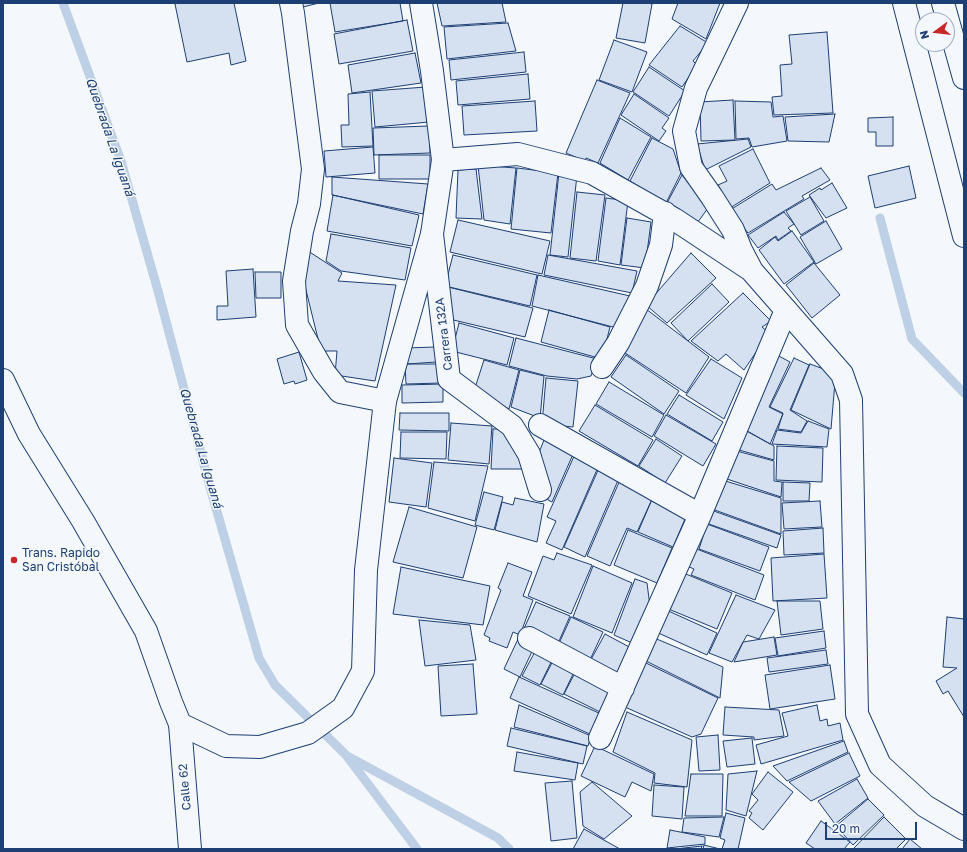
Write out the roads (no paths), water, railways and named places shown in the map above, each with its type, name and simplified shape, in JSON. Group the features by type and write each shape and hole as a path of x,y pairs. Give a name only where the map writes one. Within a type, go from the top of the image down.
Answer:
{"main road":[{"path":"291,3 313,168 309,204 302,231 294,281 297,325 324,372 340,392 385,401"},
{"path":"180,724 226,746 260,747 308,733 343,708 363,671 366,570 385,401 432,234 443,160 432,71 421,3"},
{"path":"737,3 696,88 684,131 691,167 733,230 751,270 842,374 851,400 857,714 880,765 925,806 964,829"},
{"path":"904,3 964,236"},
{"path":"942,3 964,78"},
{"path":"443,160 518,154 592,173 665,213 751,270"},
{"path":"602,367 618,343 647,286 661,246 665,213"},
{"name":"Carrera 132A","path":"432,234 449,379 512,426 529,454 540,490"},
{"path":"600,738 700,515 786,310"},
{"name":"Calle 62","path":"3,380 29,434 83,521 146,631 180,724 190,849"},
{"path":"540,426 700,515"},
{"path":"529,638 623,688"}],"waterway":[{"name":"Quebrada La Iguaná","path":"63,3 121,161 158,291 210,487 259,658 275,685 346,755 417,849"},
{"path":"880,218 912,339 964,393"},
{"path":"349,757 498,838 509,849"}],"place":[{"name":"Trans. Rapido San Cristóbal","path":"14,560"}]}
